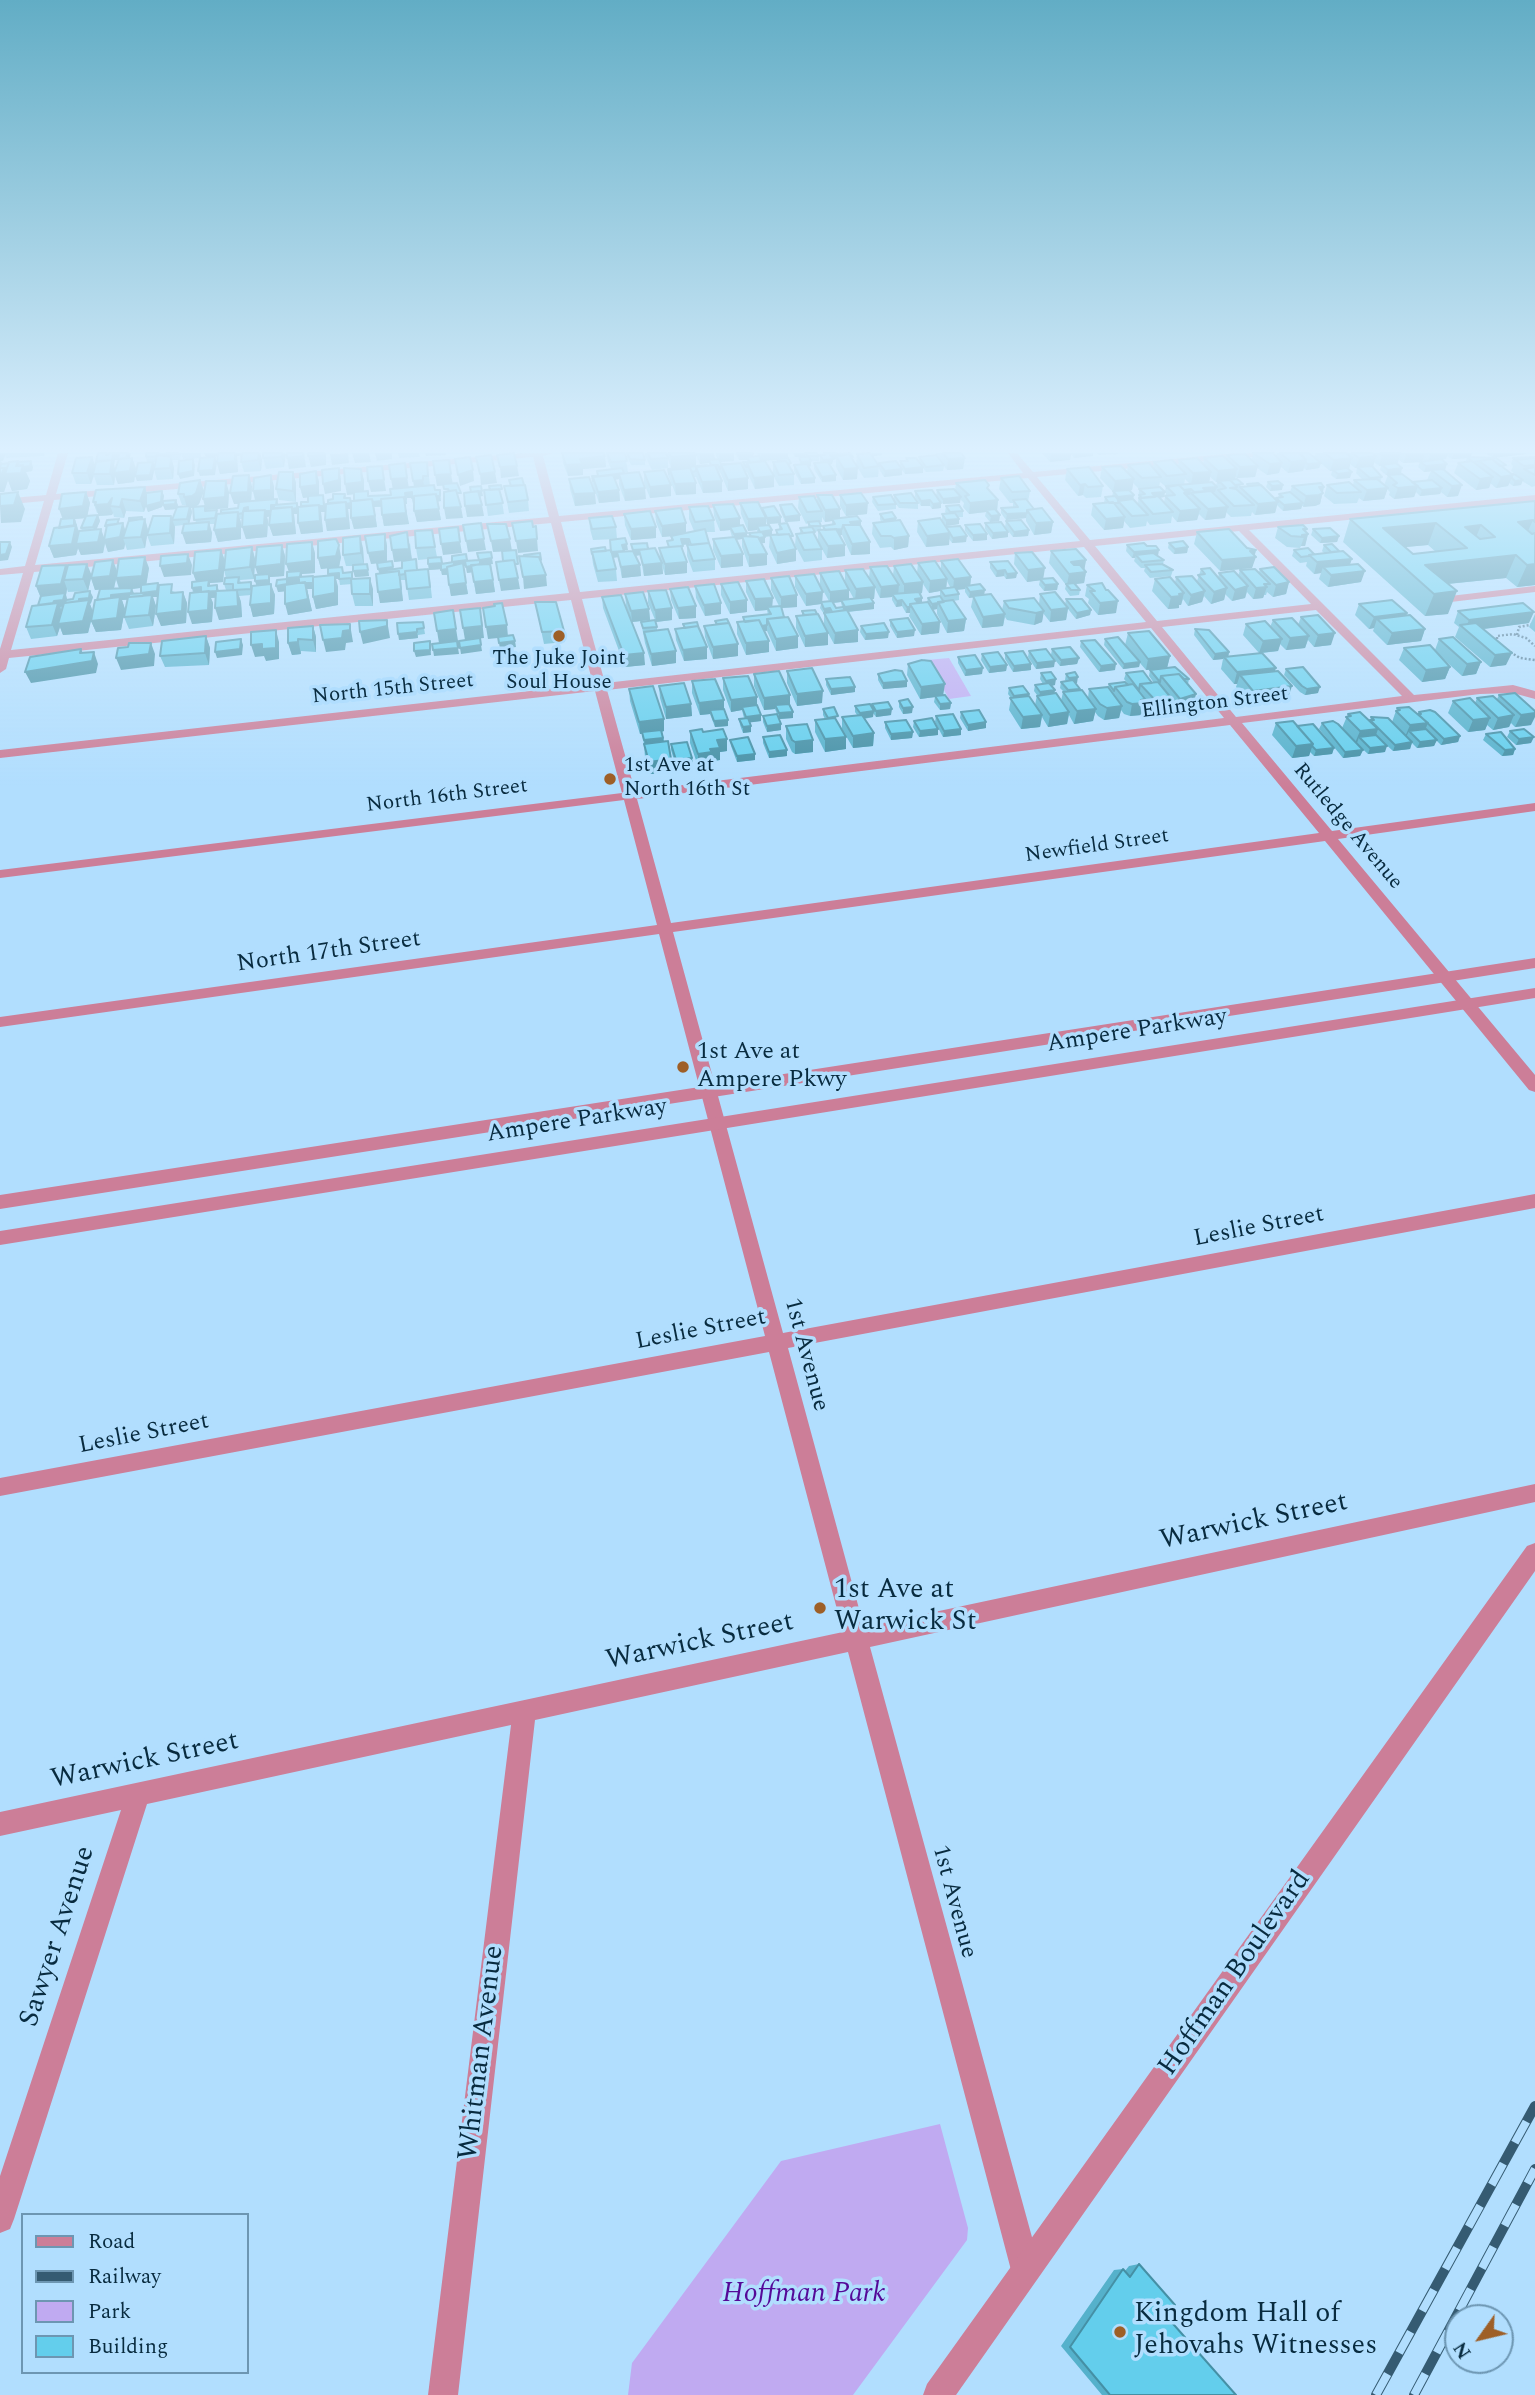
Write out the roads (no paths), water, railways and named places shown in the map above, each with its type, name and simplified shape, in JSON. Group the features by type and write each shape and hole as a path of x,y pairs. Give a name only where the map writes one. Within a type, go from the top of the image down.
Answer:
{"street":[{"path":"0,669 5,635 30,565"},
{"path":"0,572 74,565"},
{"name":"1st Avenue","path":"567,565 1026,2270"},
{"path":"2,655 884,565"},
{"name":"Rutledge Avenue","path":"1105,565 1535,1086"},
{"path":"1278,565 1411,698"},
{"name":"North 15th Street","path":"0,754 1320,606"},
{"name":"Ellington Street","path":"899,763 1503,688 1535,695"},
{"name":"North 16th Street","path":"0,874 899,763"},
{"name":"Newfield Street","path":"665,928 1535,807"},
{"name":"North 17th Street","path":"0,1022 665,928"},
{"name":"Ampere Parkway","path":"0,1202 1535,963"},
{"name":"Ampere Parkway","path":"0,1238 1535,993"},
{"name":"Leslie Street","path":"0,1487 1535,1201"},
{"name":"Warwick Street","path":"0,1824 1535,1493"},
{"name":"Hoffman Boulevard","path":"938,2395 1535,1553"},
{"name":"Whitman Avenue","path":"443,2395 524,1711"},
{"name":"Sawyer Avenue","path":"0,2219 138,1794"}],"lane":[{"path":"1438,600 1535,589"}],"railway":[{"path":"1376,2395 1535,2106"},
{"path":"1414,2395 1535,2169"}],"place":[{"name":"The Juke Joint Soul House","path":"559,636"},
{"name":"1st Ave at North 16th St","path":"610,779"},
{"name":"1st Ave at Ampere Pkwy","path":"683,1067"},
{"name":"1st Ave at Warwick St","path":"820,1608"},
{"name":"Kingdom Hall of Jehovahs Witnesses","path":"1120,2332"}],"park label":[{"name":"Hoffman Park","path":"804,2296"}]}
